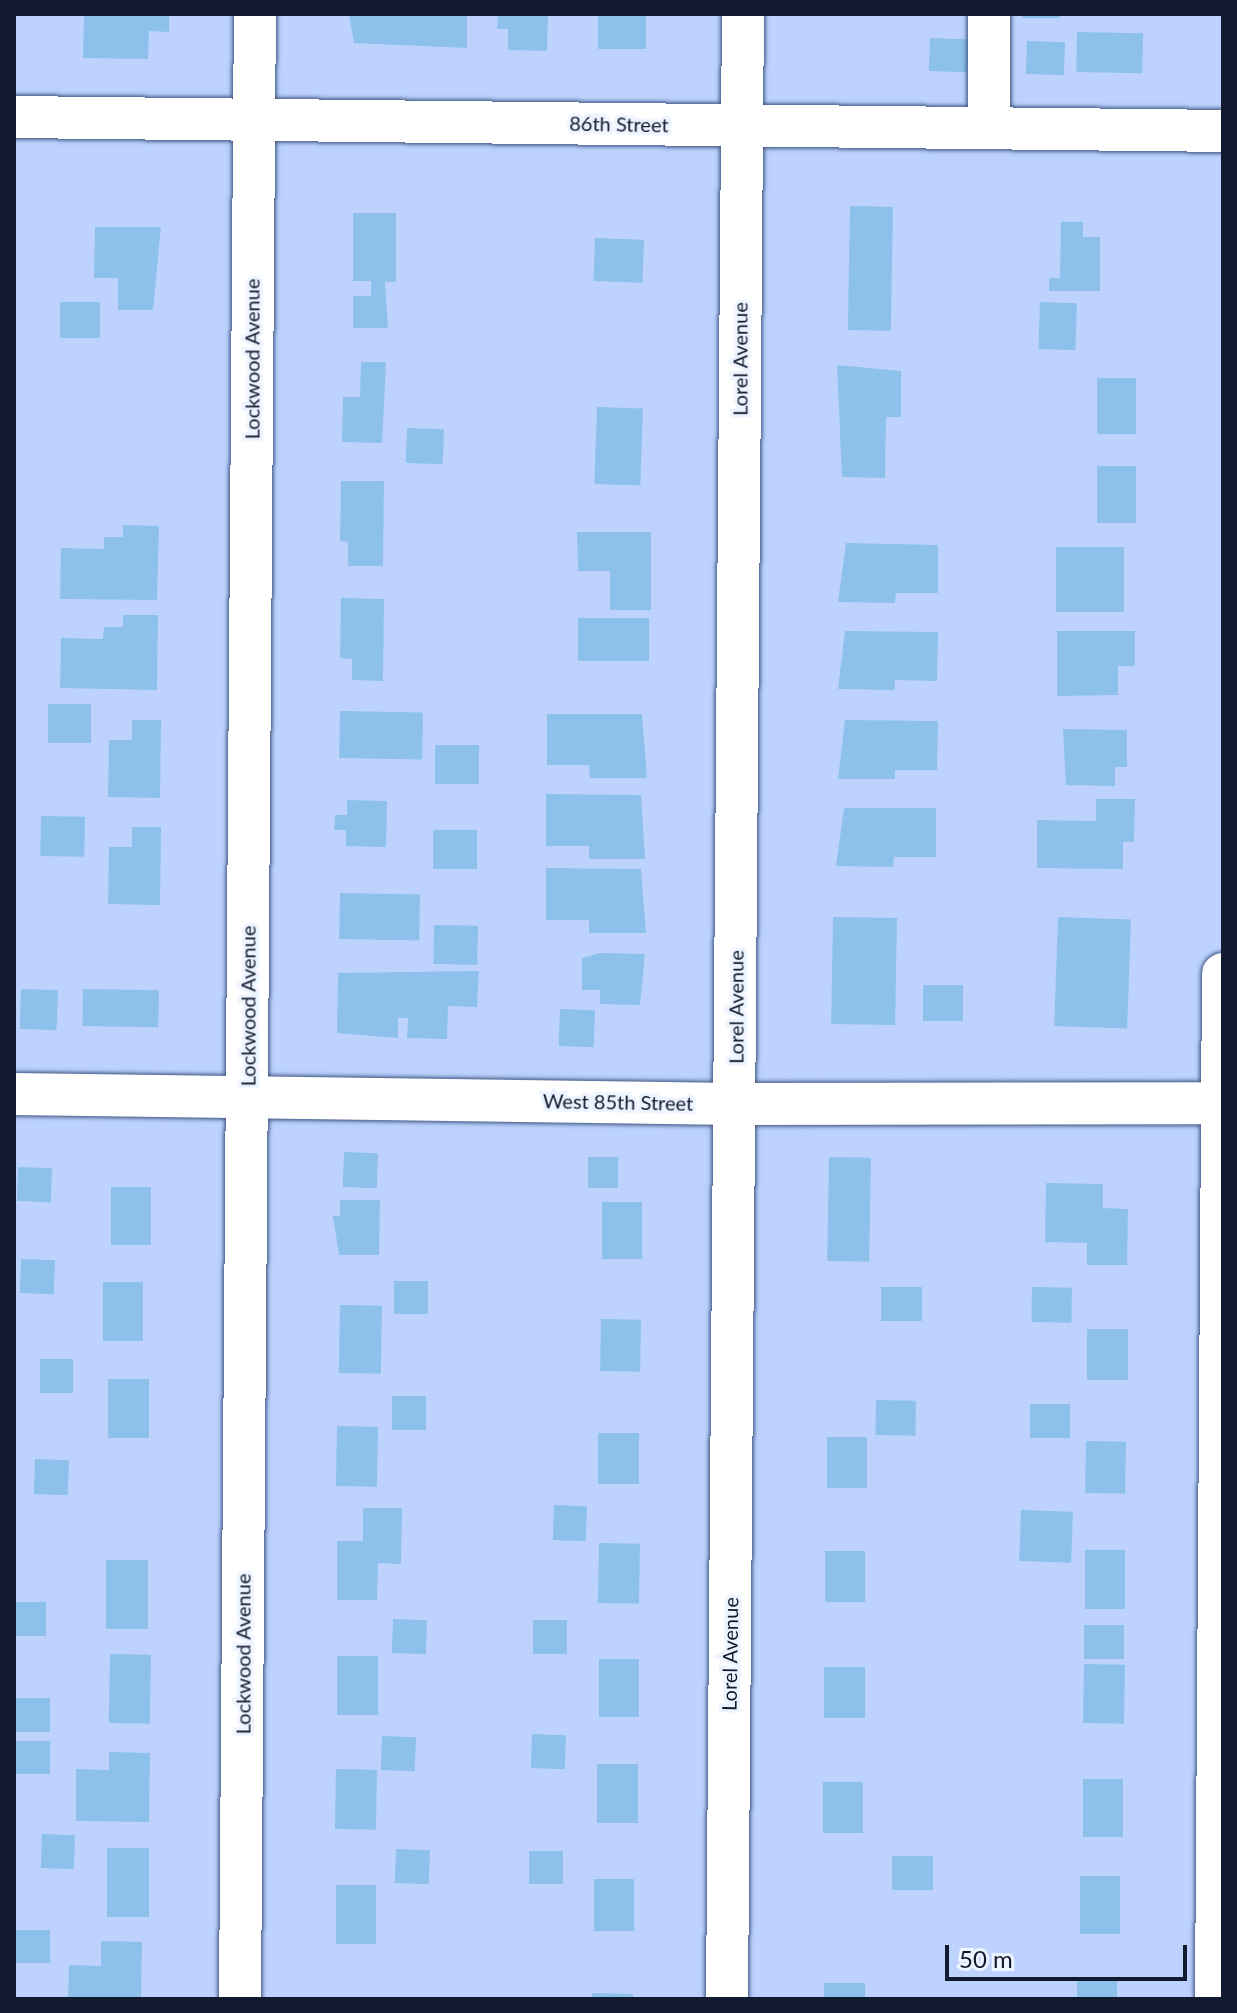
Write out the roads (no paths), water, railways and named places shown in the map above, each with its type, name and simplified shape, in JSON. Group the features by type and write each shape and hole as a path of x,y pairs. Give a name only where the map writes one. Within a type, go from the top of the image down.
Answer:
{"street":[{"name":"Lockwood Avenue","path":"240,1999 255,14"},
{"name":"Lorel Avenue","path":"727,1999 743,14"},
{"path":"989,14 989,128"},
{"name":"86th Street","path":"14,117 1223,131"},
{"path":"1216,1999 1222,1598 1223,974"},
{"name":"West 85th Street","path":"14,1094 736,1104 1222,1103"}]}
